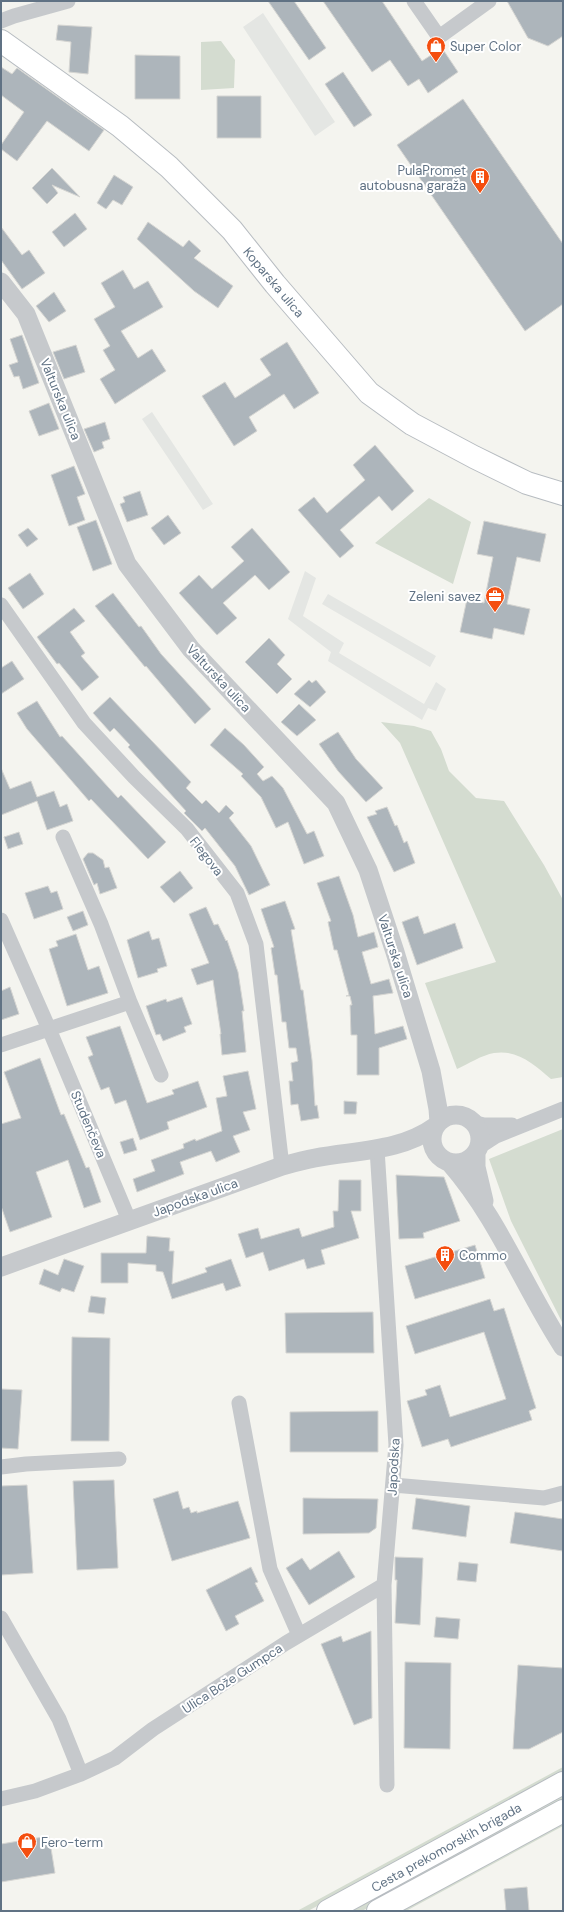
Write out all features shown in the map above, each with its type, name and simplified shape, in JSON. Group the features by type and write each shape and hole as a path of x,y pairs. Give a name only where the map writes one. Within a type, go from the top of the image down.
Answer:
{"main road":[{"name":"Koparska ulica","path":"1,41 120,126 169,167 232,230 274,284 369,393 412,424 474,457 527,483 563,494"},
{"name":"Cesta prekomorskih brigada","path":"328,1911 563,1783"},
{"name":"Cesta prekomorskih brigada","path":"378,1911 563,1811"}],"street":[{"path":"1,21 68,1"},
{"path":"414,1 439,37 489,1"},
{"name":"Valturska ulica","path":"1,282 26,314 127,564 191,649 336,803 368,870 431,1071 438,1109 437,1124"},
{"name":"Flegova","path":"1,605 84,723 186,829 237,893 256,944 282,1166"},
{"path":"64,837 101,924 130,1002 161,1075"},
{"name":"Studenčeva","path":"1,920 49,1029 129,1220"},
{"path":"1,1045 130,1002"},
{"name":"Valturska ulica","path":"431,1071 450,1102 469,1120"},
{"path":"444,1159 465,1162 477,1150 496,1136 563,1109"},
{"path":"521,1125 484,1125 452,1116 437,1124 433,1133 432,1141 444,1159 470,1187 487,1212 563,1347"},
{"path":"469,1120 479,1133 477,1150 480,1185 487,1212"},
{"name":"Japodska ulica","path":"2,1265 282,1166 314,1158 386,1148 426,1133 437,1124"},
{"name":"Japodska ulica","path":"386,1148 444,1159"},
{"name":"Japodska","path":"386,1148 396,1446 384,1585 387,1786"},
{"path":"239,1402 270,1569 299,1636"},
{"path":"1,1467 26,1464 119,1459"},
{"path":"393,1485 544,1498 563,1493"},
{"name":"Ulica Bože Gumpca","path":"1,1799 35,1791 81,1774 115,1758 153,1729 299,1636 384,1585"},
{"path":"1,1618 60,1719 81,1774"}],"shaded area":[{"path":"263,13 335,122 315,136 243,27"},
{"path":"221,41 235,60 234,88 201,90 201,42"},
{"path":"152,412 213,504 203,510 142,419"},
{"path":"429,498 471,522 453,584 375,543"},
{"path":"305,571 316,578 303,616 344,643 339,653 424,704 436,682 446,689 436,711 428,708 422,720 328,661 331,652 288,619"},
{"path":"328,594 436,656 430,667 322,604"},
{"path":"381,722 414,726 431,731 441,749 449,771 476,798 504,801 544,865 563,900 563,1077 551,1079 539,1068 525,1059 510,1053 502,1052 485,1056 457,1069 425,983 496,962 400,743"},
{"path":"563,1129 563,1324 511,1221 489,1159"},
{"path":"563,1767 563,1773 308,1911 297,1911"},
{"path":"563,1792 563,1801 362,1911 342,1911"},
{"path":"563,1820 563,1826 406,1911 396,1911"}],"building":[{"path":"268,1 294,1 326,48 309,60"},
{"path":"323,1 382,1 422,61 442,48 458,72 428,93 419,79 408,86 390,60 372,72"},
{"path":"507,1 563,1 563,36 548,46 528,38"},
{"path":"58,25 92,27 88,74 69,72 71,42 56,40"},
{"path":"135,55 180,56 180,99 135,99"},
{"path":"1,67 12,74 17,68 104,130 89,151 47,121 17,161 1,149 1,145 24,112 1,95"},
{"path":"343,72 372,115 354,127 325,84"},
{"path":"217,96 261,96 261,138 217,138"},
{"name":"PulaPromet autobusna garaža","path":"463,99 563,244 563,304 525,331 397,145"},
{"path":"52,168 80,197 52,185 58,193 47,204 32,188"},
{"path":"114,175 133,187 122,205 113,200 106,209 97,203"},
{"path":"75,213 87,229 64,247 52,232"},
{"path":"148,222 183,247 189,240 201,251 194,258 233,286 218,308 194,291 137,239"},
{"path":"1,227 22,255 29,250 45,273 22,289 1,260"},
{"path":"123,270 134,289 148,281 163,307 121,331 138,358 152,349 166,371 115,404 100,379 115,370 103,350 110,346 94,319 115,307 101,283"},
{"path":"54,292 66,311 49,322 36,306"},
{"path":"22,335 39,383 23,389 19,376 14,377 9,365 18,362 10,339"},
{"path":"287,342 319,393 294,409 284,394 249,417 257,431 234,446 202,396 225,382 235,398 271,375 260,359"},
{"path":"76,345 85,372 64,379 53,352"},
{"path":"49,403 59,429 39,436 29,411"},
{"path":"105,422 110,439 102,442 104,448 94,452 84,429"},
{"path":"375,445 414,491 392,511 379,496 340,530 354,546 340,558 298,510 314,497 327,513 365,480 353,465"},
{"path":"74,466 85,494 77,497 85,520 69,526 51,475"},
{"path":"140,491 148,515 127,522 120,504 125,502 123,497"},
{"path":"168,515 181,533 164,545 151,528"},
{"path":"96,520 112,564 93,571 77,527"},
{"path":"484,521 546,534 540,562 517,557 507,604 530,609 524,635 494,628 492,639 460,632 467,599 484,603 493,557 477,554"},
{"path":"28,528 38,539 27,547 18,535"},
{"path":"252,528 290,572 269,590 255,575 223,603 237,618 217,635 179,593 199,575 212,589 244,561 231,547"},
{"path":"30,573 44,594 23,609 8,588"},
{"path":"113,593 139,627 141,626 161,654 211,709 195,724 146,666 145,667 95,606"},
{"path":"74,608 85,621 70,632 85,653 81,656 99,677 82,691 59,663 57,664 37,637"},
{"path":"269,638 285,655 277,664 292,679 277,694 245,662"},
{"path":"12,661 24,679 1,694 1,668"},
{"path":"309,680 312,683 316,680 326,692 310,707 294,694"},
{"path":"110,697 191,782 186,788 202,804 206,800 219,813 226,805 234,813 229,818 251,846 270,885 249,895 235,866 205,828 202,831 184,813 186,811 128,747 130,745 114,728 110,732 93,713"},
{"path":"37,701 60,737 62,736 118,798 121,795 166,842 148,859 91,799 89,801 27,729 17,713"},
{"path":"299,704 316,720 297,736 281,722"},
{"path":"225,728 244,745 264,767 257,774 263,781 272,776 283,788 307,834 314,831 324,856 304,864 288,822 276,828 261,797 241,776 243,774 210,745"},
{"path":"338,732 356,759 383,788 366,802 338,771 319,744"},
{"path":"1,768 10,789 31,781 37,797 54,791 60,807 67,804 73,821 47,830 37,801 1,815"},
{"path":"387,807 395,826 397,825 404,843 407,841 415,863 394,872 367,817 377,814 375,811"},
{"path":"19,832 23,844 8,849 4,837"},
{"path":"88,853 93,853 103,860 105,868 109,867 117,888 100,894 97,883 94,885 83,859"},
{"path":"180,871 193,888 174,903 160,887"},
{"path":"339,876 353,915 358,937 374,932 378,947 362,952 371,984 389,979 393,993 373,996 375,1034 403,1026 407,1039 379,1048 379,1075 357,1075 357,1035 351,1035 350,1005 352,1005 350,996 346,996 349,995 337,950 334,950 328,922 331,921 317,883"},
{"path":"48,886 51,893 57,891 63,909 34,919 25,893"},
{"path":"285,901 295,929 291,930 301,990 303,990 312,1060 315,1106 317,1105 319,1118 301,1121 298,1104 291,1105 289,1081 293,1081 291,1063 298,1061 296,1048 289,1048 286,1022 282,1022 277,975 275,975 271,948 274,947 261,909"},
{"path":"206,907 214,925 218,924 226,941 227,940 238,972 244,1011 242,1011 246,1052 222,1055 221,1034 213,980 197,985 191,969 209,963 189,914"},
{"path":"83,911 88,925 73,931 67,917"},
{"path":"418,916 424,934 455,923 463,948 417,965 402,922"},
{"path":"149,931 152,940 159,938 167,966 157,969 158,972 138,978 127,940"},
{"path":"76,934 88,970 99,966 108,993 67,1006 49,949 58,946 56,941"},
{"path":"10,987 19,1014 1,1020 1,991"},
{"path":"182,997 192,1024 184,1027 186,1032 163,1041 160,1034 156,1035 146,1006 166,999 167,1002"},
{"path":"120,1026 147,1103 174,1094 172,1090 198,1081 207,1107 167,1122 169,1129 140,1140 126,1100 115,1104 109,1087 101,1090 88,1057 93,1055 86,1037"},
{"path":"40,1058 61,1115 64,1114 86,1168 89,1167 101,1202 84,1208 68,1160 36,1172 52,1217 10,1232 1,1206 1,1124 21,1118 4,1072"},
{"path":"248,1071 256,1109 243,1112 250,1130 233,1136 240,1152 216,1162 211,1151 180,1162 184,1174 137,1192 133,1179 155,1171 151,1160 184,1148 183,1144 195,1139 196,1141 222,1131 216,1098 227,1096 223,1076"},
{"path":"344,1101 357,1102 356,1114 344,1114"},
{"path":"133,1138 137,1150 124,1154 120,1142"},
{"path":"396,1175 444,1177 460,1221 423,1233 424,1238 399,1239"},
{"path":"339,1180 361,1180 361,1211 351,1211 359,1238 321,1250 325,1264 307,1269 304,1259 269,1271 263,1252 246,1258 238,1234 258,1228 261,1239 299,1228 302,1237 334,1227 333,1211 338,1211"},
{"path":"147,1236 170,1238 169,1251 174,1251 172,1284 207,1272 205,1268 231,1259 241,1286 226,1291 223,1283 172,1299 163,1272 156,1271 156,1265 128,1263 128,1283 101,1283 101,1253 146,1253"},
{"name":"Commo","path":"475,1245 485,1278 415,1299 405,1266"},
{"path":"64,1259 84,1266 74,1292 62,1288 60,1292 39,1284 44,1269 58,1275"},
{"path":"91,1296 106,1298 104,1314 88,1312"},
{"path":"490,1299 494,1311 504,1308 536,1408 529,1411 532,1420 451,1447 448,1439 422,1447 407,1401 427,1395 425,1390 440,1385 450,1417 506,1399 484,1332 415,1354 406,1326"},
{"path":"373,1312 374,1353 286,1353 285,1313"},
{"path":"72,1337 110,1338 109,1441 71,1441"},
{"path":"1,1389 22,1390 18,1449 1,1448"},
{"path":"378,1411 378,1452 290,1452 290,1412"},
{"path":"114,1480 118,1568 77,1570 73,1481"},
{"path":"27,1485 33,1573 1,1575 1,1486"},
{"path":"178,1491 183,1509 189,1507 191,1513 197,1511 197,1513 238,1501 250,1538 172,1561 153,1499"},
{"path":"303,1498 378,1499 376,1528 369,1533 303,1534"},
{"path":"416,1498 470,1506 466,1537 412,1529"},
{"path":"515,1512 563,1519 563,1551 510,1543"},
{"path":"339,1551 355,1577 309,1605 286,1568 302,1558 310,1570"},
{"path":"395,1557 423,1558 420,1625 395,1623 397,1580 395,1580"},
{"path":"459,1562 478,1564 476,1582 457,1580"},
{"path":"251,1567 258,1582 255,1583 264,1601 235,1616 239,1624 226,1631 206,1590"},
{"path":"436,1617 460,1619 458,1639 434,1637"},
{"path":"371,1631 372,1718 354,1725 321,1644 341,1636 343,1642"},
{"path":"405,1662 451,1663 450,1749 404,1748"},
{"path":"518,1665 563,1668 563,1732 529,1749 513,1749"},
{"name":"Fero-term","path":"49,1836 55,1873 1,1882 1,1844"},
{"path":"527,1887 529,1911 506,1911 504,1889"}],"place":[{"name":"Super Color","path":"436,63"},
{"name":"PulaPromet autobusna garaža","path":"480,194"},
{"name":"Zeleni savez","path":"495,613"},
{"name":"Commo","path":"445,1272"},
{"name":"Fero-term","path":"27,1859"}]}
